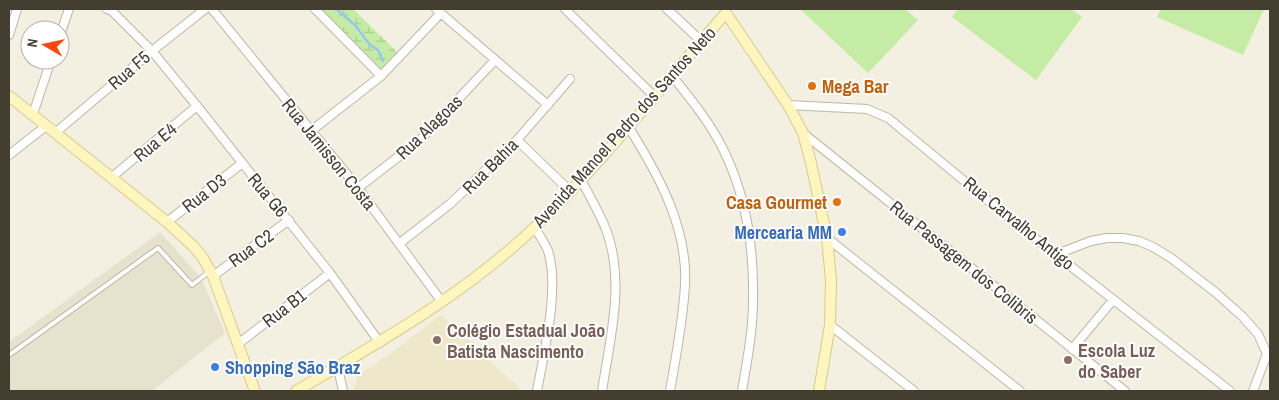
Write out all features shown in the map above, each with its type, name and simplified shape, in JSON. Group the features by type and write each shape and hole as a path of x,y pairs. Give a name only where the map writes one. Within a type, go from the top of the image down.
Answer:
{"street":[{"path":"9,35 17,9"},
{"name":"Rua G6","path":"107,9 112,11 152,50 241,164 289,220 380,343"},
{"name":"Rua F5","path":"55,133 152,50 205,9"},
{"name":"Rua Jamisson Costa","path":"212,9 358,188 442,302"},
{"path":"315,9 381,76"},
{"path":"565,9 654,96"},
{"path":"667,9 701,41"},
{"path":"311,131 381,76 438,11 548,105"},
{"path":"728,11 788,105 803,133 821,201 831,280 830,325 819,391"},
{"name":"Avenida Manoel Pedro dos Santos Neto","path":"296,391 380,343 442,302 535,228 581,180 728,11"},
{"name":"Rua Alagoas","path":"358,188 420,140 495,60"},
{"path":"33,114 48,70"},
{"path":"672,76 698,108 724,151 739,191 743,209 750,244 753,300 742,391"},
{"name":"Rua Bahia","path":"400,243 450,204 517,140 570,79"},
{"path":"9,96 167,222 203,258 211,274 255,391"},
{"name":"Rua Carvalho Antigo","path":"788,105 867,109 888,118 1008,217 1230,391"},
{"name":"Rua E4","path":"112,177 197,106"},
{"path":"9,155 46,126"},
{"path":"628,126 654,168 681,238 685,285 670,391"},
{"name":"Rua Passagem dos Colibris","path":"803,133 1125,391"},
{"path":"517,140 570,191"},
{"name":"Rua D3","path":"167,222 241,164"},
{"path":"581,180 599,212 608,234 616,284 615,312 602,391"},
{"name":"Rua C2","path":"211,274 289,220"},
{"path":"535,228 548,250 552,270 550,314 537,391"},
{"path":"827,238 1020,391"},
{"path":"1056,254 1091,241 1106,238 1140,241 1153,247 1171,258 1215,292 1242,316 1258,334 1267,354"},
{"name":"Rua B1","path":"238,344 330,273"},
{"path":"1072,349 1113,300"},
{"path":"830,325 914,391"},
{"path":"1254,391 1270,346"},
{"path":"338,368 343,391"}],"lane":[{"path":"9,355 158,248 192,285 211,274"}],"shaded area":[{"path":"160,232 201,278 225,333 152,391 9,391 9,342"},
{"name":"Colégio Estadual João Batista Nascimento","path":"441,315 522,391 353,391 358,375 376,364"}],"green space":[{"path":"321,9 353,9 399,54 382,70"},
{"path":"800,9 905,9 918,20 868,73"},
{"path":"958,9 1071,9 1082,17 1036,80 952,17"},
{"path":"1161,9 1264,9 1243,55 1157,17"}],"waterway":[{"path":"336,9 355,25 370,45 378,50 383,61"}],"place":[{"name":"Mega Bar","path":"812,86"},
{"name":"Casa Gourmet","path":"837,202"},
{"name":"Mercearia MM","path":"842,232"},
{"name":"Colégio Estadual João Batista Nascimento","path":"437,340"},
{"name":"Escola Luz do Saber","path":"1068,360"},
{"name":"Shopping São Braz","path":"215,367"}]}
